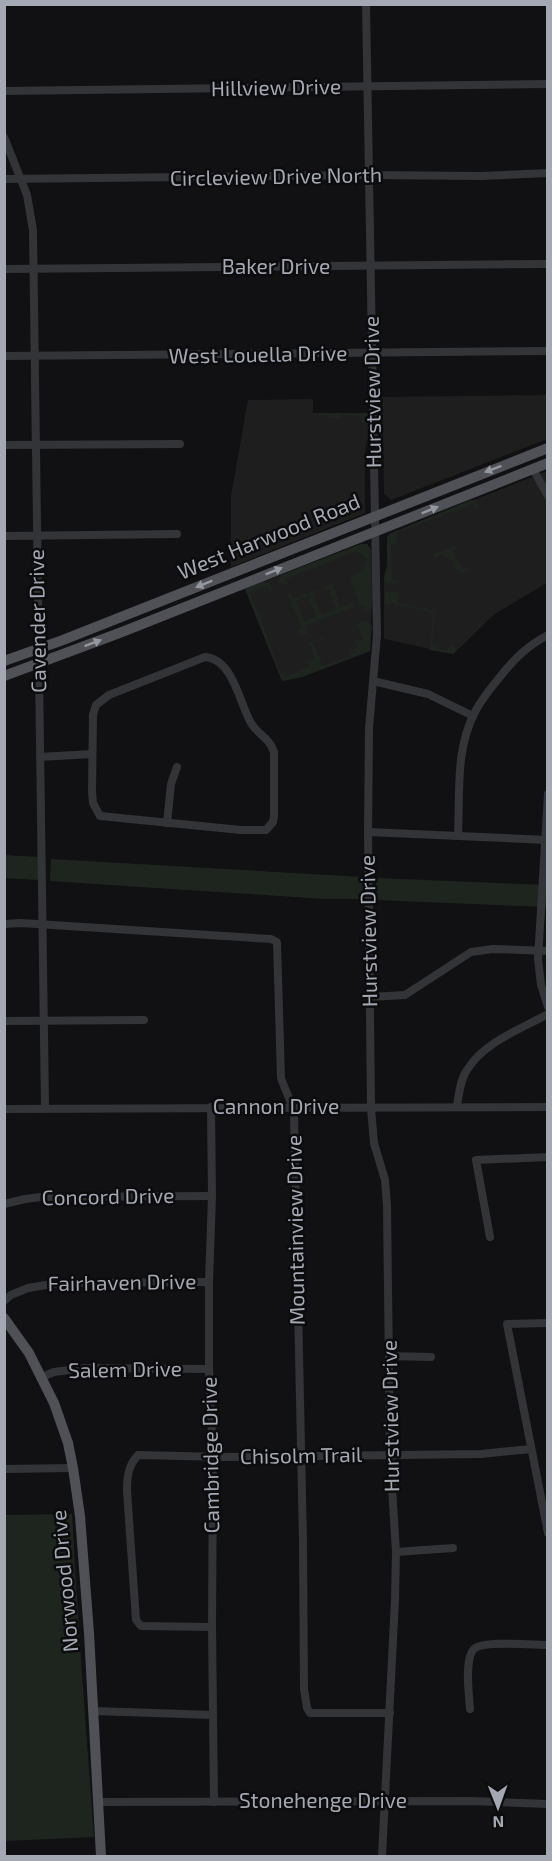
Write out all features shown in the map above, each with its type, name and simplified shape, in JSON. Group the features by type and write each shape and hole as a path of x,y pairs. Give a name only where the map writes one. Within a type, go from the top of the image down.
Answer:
{"main road":[{"name":"West Harwood Road","path":"4,661 548,448"},
{"name":"West Harwood Road","path":"4,676 548,463"},
{"name":"Norwood Drive","path":"4,1318 42,1377 60,1419 74,1468 80,1516 94,1711 101,1857"}],"street":[{"name":"Hurstview Drive","path":"366,4 377,635 369,728 371,1108 374,1143 386,1190 390,1455 396,1552 382,1857"},
{"name":"Hillview Drive","path":"4,91 548,84"},
{"name":"Cavender Drive","path":"4,137 22,179 32,217 36,357 45,1109"},
{"name":"Circleview Drive North","path":"4,179 548,174"},
{"name":"Baker Drive","path":"4,269 548,264"},
{"name":"West Louella Drive","path":"4,356 548,351"},
{"path":"4,445 180,444"},
{"path":"533,469 548,496"},
{"path":"4,536 177,534"},
{"path":"458,836 461,763 465,739 473,716 516,656 531,644 548,635"},
{"path":"204,657 212,657 221,663 230,677 252,723 271,742 274,752 273,822 266,830 167,823 100,816 93,803 92,791 93,715 98,702 109,695 204,657"},
{"path":"373,681 428,694 473,716"},
{"path":"40,757 92,754"},
{"path":"167,823 171,784 177,767"},
{"path":"548,794 541,985 548,1007"},
{"path":"368,832 546,840"},
{"name":"Mountainview Drive","path":"4,924 43,924 271,939 277,942 281,1078 293,1107 304,1689 310,1713 390,1713"},
{"path":"370,997 405,995 471,952 493,949 543,950"},
{"path":"457,1106 463,1078 475,1059 497,1042 548,1014"},
{"path":"4,1021 144,1020"},
{"name":"Cambridge Drive","path":"211,1107 209,1369 213,1457 214,1802"},
{"name":"Cannon Drive","path":"4,1109 548,1107"},
{"path":"490,1237 476,1160 548,1157"},
{"name":"Concord Drive","path":"4,1204 41,1197 212,1196"},
{"name":"Fairhaven Drive","path":"4,1301 11,1295 28,1288 48,1284 209,1282"},
{"path":"548,1323 507,1323 531,1449 546,1511 548,1533"},
{"path":"389,1356 431,1357"},
{"name":"Salem Drive","path":"42,1377 54,1372 85,1368 209,1369"},
{"name":"Chisolm Trail","path":"212,1627 141,1626 136,1620 127,1475 130,1463 138,1455 213,1457 481,1454 531,1449"},
{"path":"4,1469 74,1468"},
{"path":"396,1552 453,1548"},
{"path":"470,1709 468,1674 473,1649 478,1646 491,1645 548,1645"},
{"path":"94,1711 213,1715"},
{"name":"Stonehenge Drive","path":"99,1802 471,1801 548,1804"}],"shaded area":[{"path":"547,395 547,439 391,500 384,494 382,397"},
{"path":"313,399 313,413 368,413 368,438 365,449 365,513 231,567 231,496 248,400"},
{"path":"313,413 368,413 368,421 362,423 361,417 342,414 340,419"},
{"path":"547,471 547,583 494,614 453,654 384,639 384,579 389,534"},
{"path":"471,500 475,501 477,507 473,504 396,533 398,538 396,544 391,544 392,579 397,581 393,584 385,583 389,534"},
{"path":"361,544 367,544 371,550 370,651 302,677 282,681 245,589"},
{"path":"361,544 367,544 371,550 372,607 366,612 363,605 360,606 350,577 363,571 367,559 362,554 354,552 286,579 287,584 280,585 278,582 281,575"},
{"path":"455,546 452,551 462,569 467,567 469,569 464,573 453,568 454,562 441,554 438,558 434,556 434,554"},
{"path":"264,581 270,584 272,591 267,586 251,592 252,600 258,612 269,609 259,613 280,673 285,671 287,676 310,667 308,662 315,659 309,643 323,637 324,639 313,643 318,656 322,659 320,660 322,666 351,656 350,651 357,647 353,638 358,641 363,639 357,624 366,620 372,626 370,651 302,677 282,681 245,589"},
{"path":"332,583 341,607 353,603 354,607 305,626 308,634 301,636 298,631 302,628 294,608 292,608 288,595 283,595 290,592 293,599 300,596 301,599 296,601 304,621 316,616 308,596 304,598 302,595 317,590 318,592 313,594 321,614 325,615 336,608 328,588 322,588"},
{"path":"536,589 494,614 453,654 430,650 433,613 384,602 386,592 397,591 399,593 397,603 425,609 429,606 428,610 435,611 432,643 437,645 437,649 446,651 449,646 453,645 456,649 458,648 479,627 477,622 481,625 494,613"},
{"path":"4,855 38,857 38,880 5,878"},
{"path":"51,859 363,877 363,899 325,899 50,881"},
{"path":"376,878 547,885 547,907 375,900"},
{"path":"72,1514 94,1837 5,1841 5,1515"}]}
